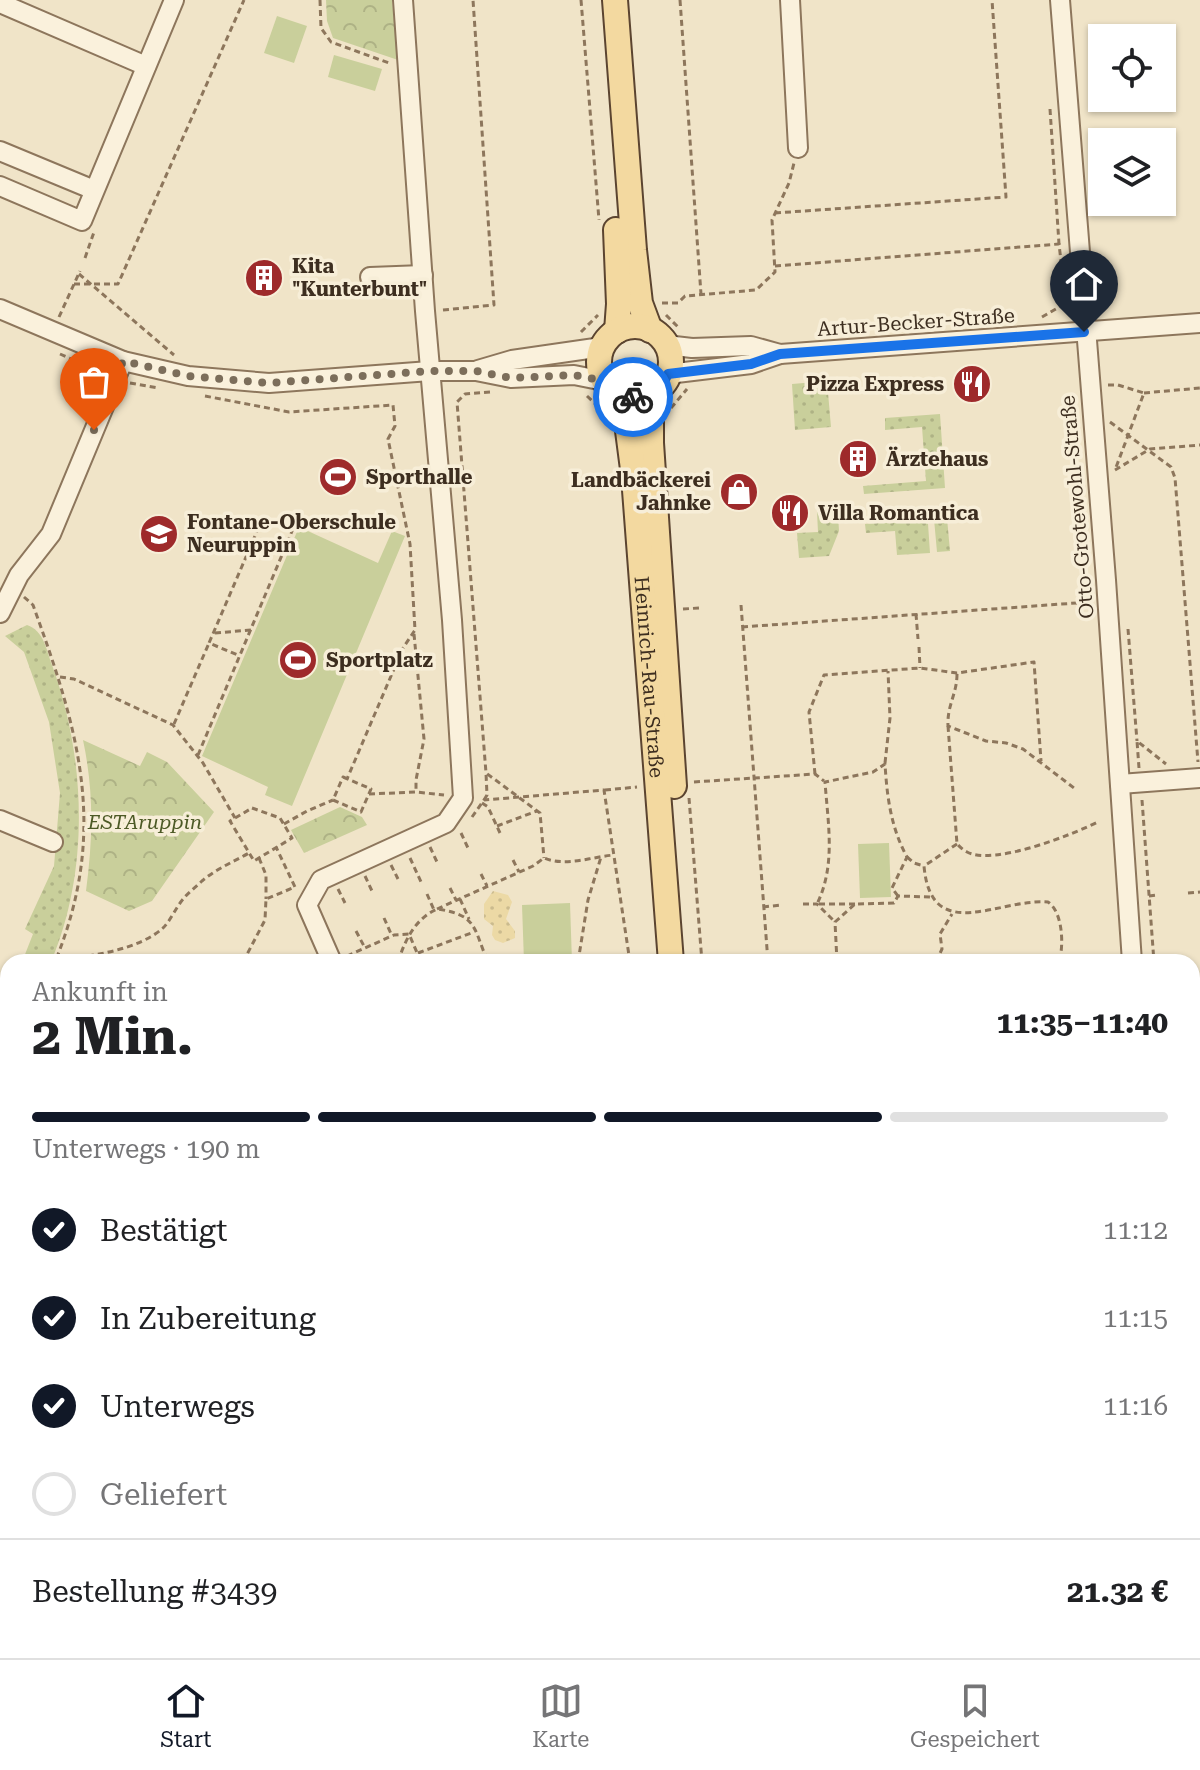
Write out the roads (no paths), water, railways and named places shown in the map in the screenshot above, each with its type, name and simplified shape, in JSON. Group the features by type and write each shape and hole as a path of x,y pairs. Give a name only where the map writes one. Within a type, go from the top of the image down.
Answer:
{"main road":[{"path":"599,0 618,250 619,304 609,339 599,359 612,388 641,397 658,389 670,365 640,303 615,0"},
{"path":"609,339 639,326 658,337"},
{"name":"Heinrich-Rau-Straße","path":"612,388 638,422 686,954"},
{"name":"Heinrich-Rau-Straße","path":"651,394 638,422 646,624 670,954"}],"street":[{"path":"0,186 82,221 174,0"},
{"path":"334,954 307,905 321,880 446,823 463,798 403,0"},
{"path":"790,0 798,148"},
{"name":"Otto-Grotewohl-Straße","path":"1060,0 1131,954"},
{"path":"0,3 146,66"},
{"path":"0,151 94,190"},
{"path":"370,277 423,275"},
{"path":"0,309 123,361 188,376 269,383 430,371 476,371 511,378 574,375 612,388"},
{"name":"Artur-Becker-Straße","path":"668,374 751,364 780,354 1200,323"},
{"name":"Artur-Becker-Straße","path":"658,337 692,348 751,346 780,354"},
{"path":"476,371 512,360 572,353 609,339"},
{"path":"0,613 4,590 51,534 123,361"},
{"path":"1120,784 1199,771"},
{"path":"0,820 53,842"}],"place":[{"name":"Kita \"Kunterbunt\"","path":"264,278"},
{"name":"Pizza Express","path":"972,384"},
{"name":"Ärztehaus","path":"858,459"},
{"name":"Sporthalle","path":"338,477"},
{"name":"Landbäckerei Jahnke","path":"739,492"},
{"name":"Villa Romantica","path":"790,513"},
{"name":"Fontane-Oberschule Neuruppin","path":"159,534"},
{"name":"Sportplatz","path":"298,660"}],"park label":[{"name":"ESTAruppin","path":"145,822"}]}
